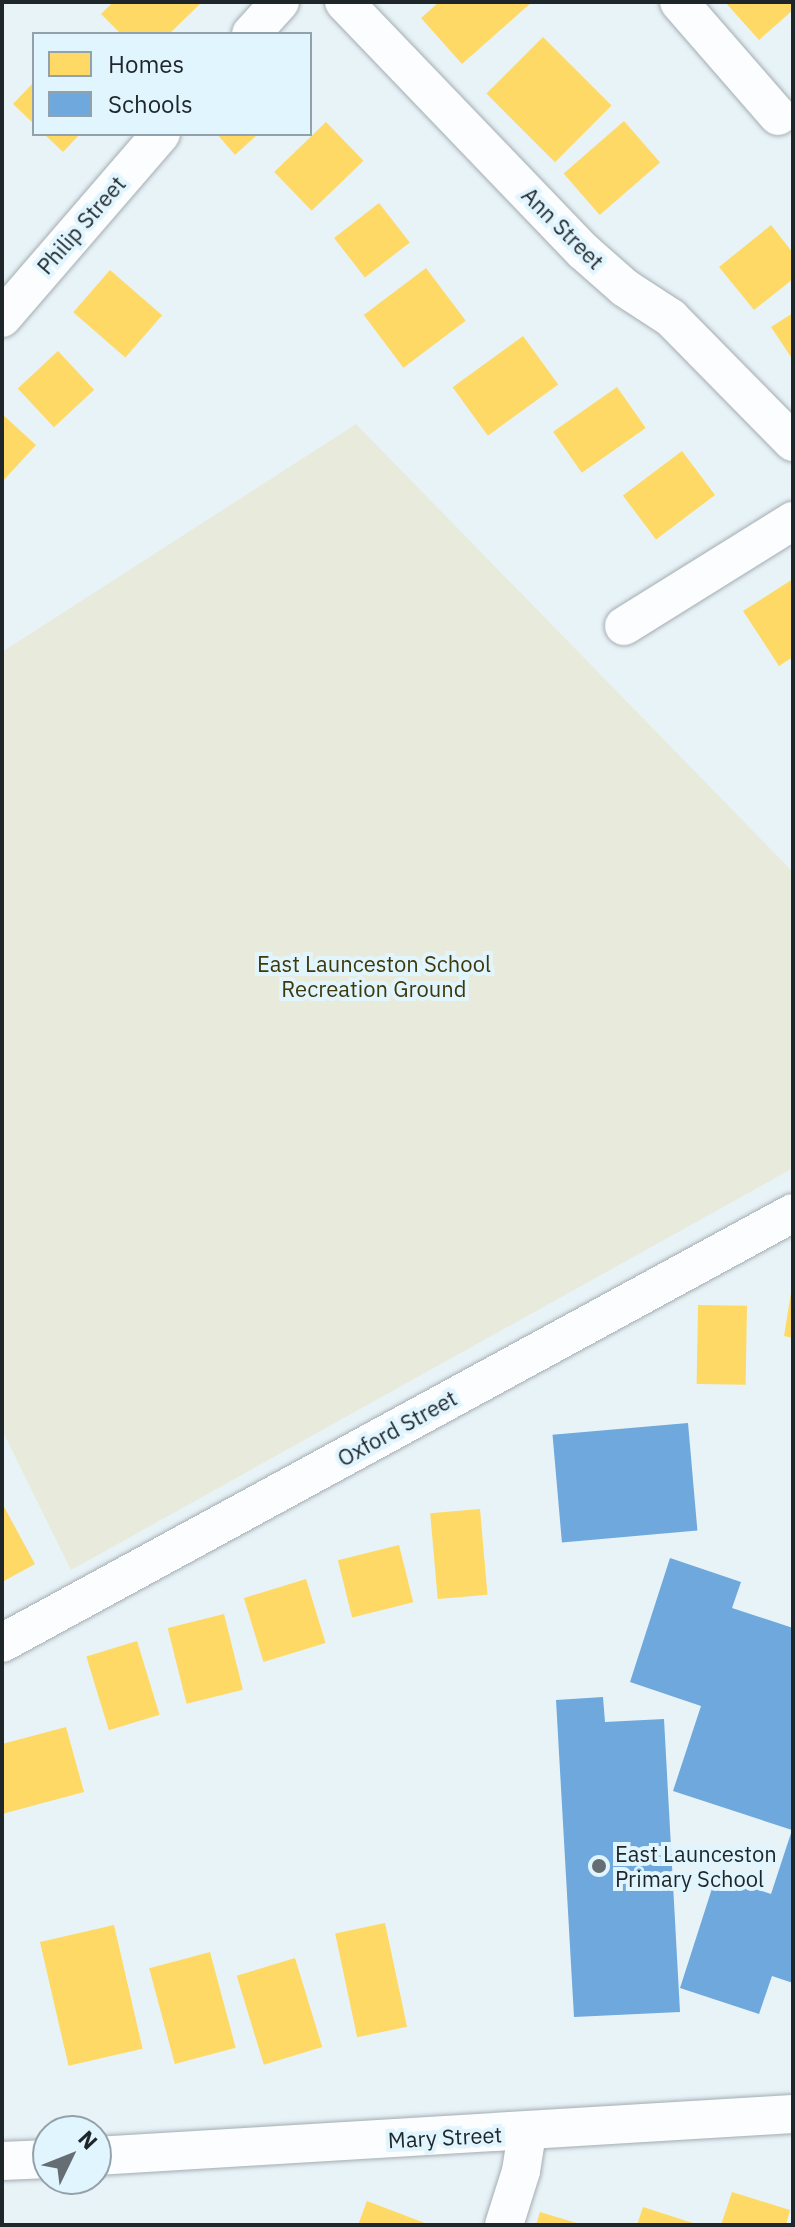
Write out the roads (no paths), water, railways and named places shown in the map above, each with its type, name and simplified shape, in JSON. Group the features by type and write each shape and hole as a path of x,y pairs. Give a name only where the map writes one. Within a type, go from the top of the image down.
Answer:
{"street":[{"path":"253,32 280,2"},
{"name":"Ann Street","path":"344,2 583,251 625,288 671,318 793,442"},
{"path":"679,2 778,116"},
{"name":"Philip Street","path":"2,318 159,136"},
{"path":"624,626 793,521"},
{"name":"Oxford Street","path":"2,1643 793,1213"},
{"name":"Mary Street","path":"112,2155 793,2114"},
{"path":"504,2225 521,2171 527,2132"},
{"path":"2,2161 32,2160"}],"place":[{"name":"East Launceston Primary School","path":"599,1866"}],"park label":[{"name":"East Launceston School Recreation Ground","path":"374,976"}]}
